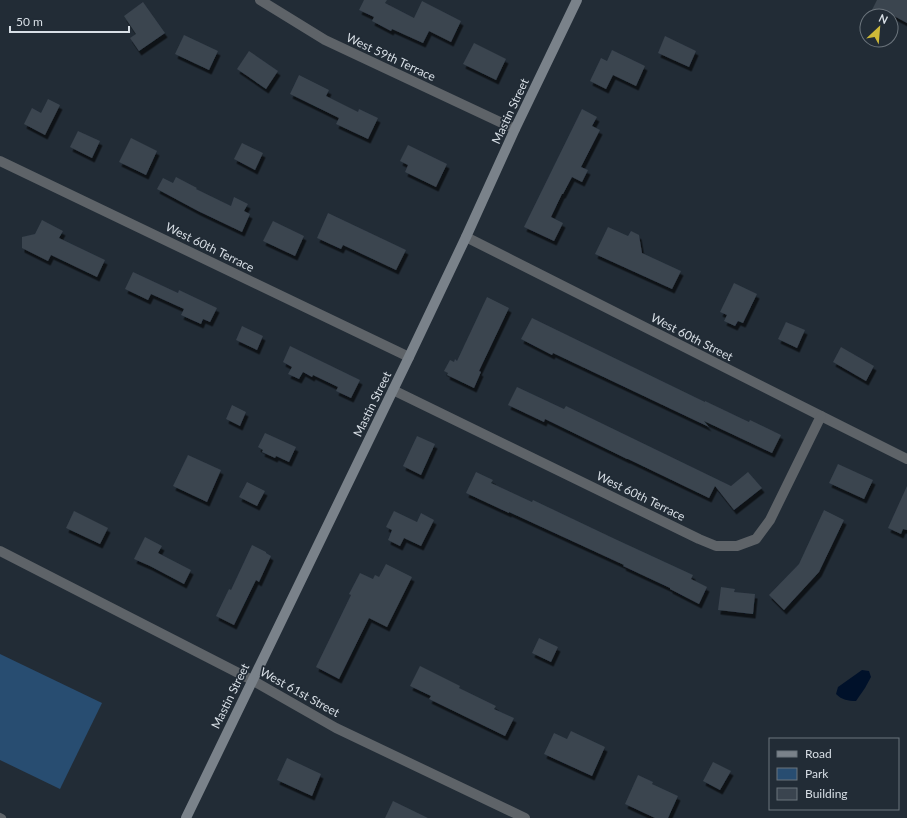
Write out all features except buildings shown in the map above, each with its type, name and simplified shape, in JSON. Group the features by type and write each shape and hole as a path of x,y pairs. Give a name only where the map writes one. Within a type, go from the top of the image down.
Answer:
{"street":[{"name":"West 59th Terrace","path":"260,0 325,40 515,129"},
{"name":"Mastin Street","path":"186,818 409,357 577,0"},
{"name":"West 60th Terrace","path":"0,161 409,357"},
{"name":"West 60th Street","path":"466,237 907,459"},
{"name":"West 60th Terrace","path":"393,390 692,536 716,546 738,546 756,539 770,520 821,416"},
{"name":"West 61st Street","path":"0,551 252,680 336,728 526,818"}],"green space":[{"path":"0,654 102,703 60,789 0,760"}],"shaded area":[{"path":"862,670 869,671 871,677 856,701 845,700 836,694 838,687"}]}
